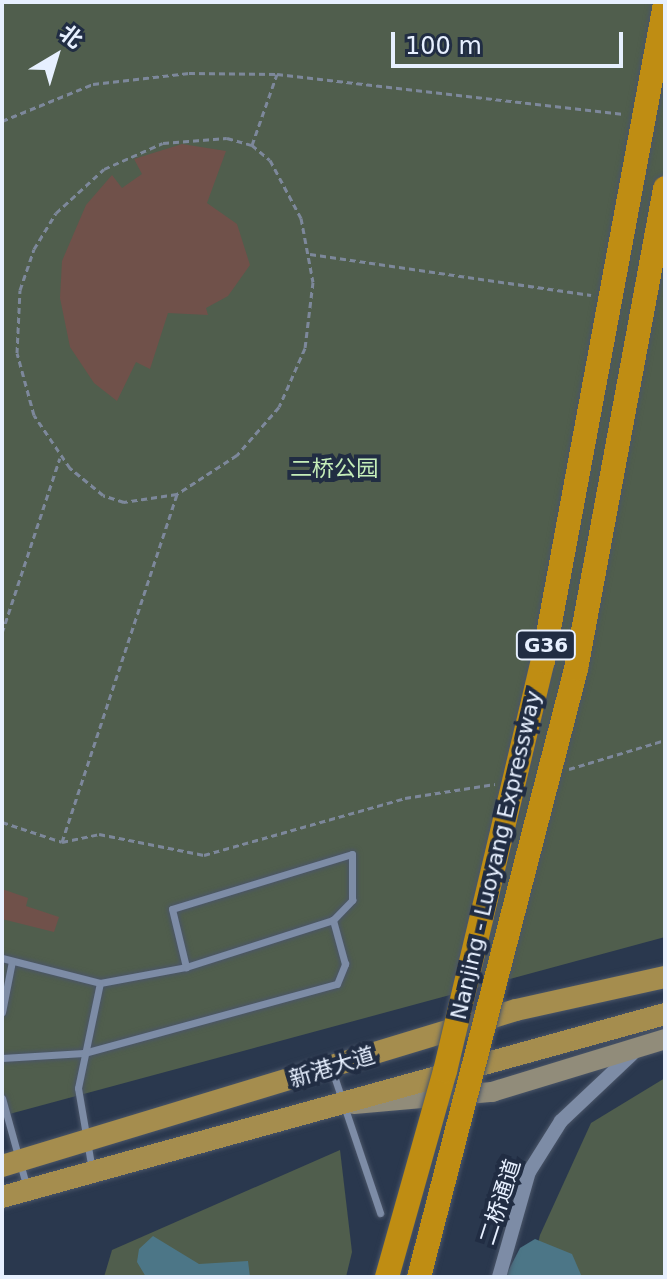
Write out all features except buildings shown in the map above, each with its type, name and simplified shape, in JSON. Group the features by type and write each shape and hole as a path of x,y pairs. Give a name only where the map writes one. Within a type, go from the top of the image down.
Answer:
{"highway":[{"name":"Nanjing - Luoyang Expressway","path":"387,1277 445,1071 543,661 665,4"},
{"name":"Nanjing - Luoyang Expressway","path":"419,1277 576,669 665,188"}],"main road":[{"name":"新港大道","path":"9,1163 516,1010 665,977"},
{"name":"新港大道","path":"2,1197 665,1014"}],"street":[{"path":"342,1105 492,1092 657,1041"},
{"name":"二桥通道","path":"499,1277 529,1172 561,1121 617,1065 657,1041"}],"lane":[{"path":"2,958 100,983 186,967 333,920 352,900 352,854 172,909 186,967"},
{"path":"2,1058 84,1053 337,984 345,964 333,920"},
{"path":"2,1012 12,961"},
{"path":"93,1172 85,1141 78,1088 100,983"},
{"path":"331,1068 380,1213"},
{"path":"2,1098 9,1163 27,1190"}],"path":[{"path":"2,121 93,84 189,73 277,74 633,115"},
{"path":"252,145 277,74"},
{"path":"205,137 252,145 282,178 310,254 310,326 289,388 237,455 177,494 124,502 103,495 60,457 34,415 17,353 20,290 44,230 86,182 142,150 205,137"},
{"path":"310,254 603,297"},
{"path":"2,633 60,457"},
{"path":"62,842 177,494"},
{"path":"560,772 665,740"},
{"path":"2,822 62,842 99,834 204,855 405,798 505,783"}],"green space":[{"name":"二桥公园","path":"2,2 665,2 665,937 2,1116"},
{"path":"665,1078 665,1277 530,1277 540,1235 591,1123"},
{"path":"340,1150 352,1252 346,1277 104,1277 112,1250"}],"water":[{"path":"153,1236 199,1264 248,1261 250,1277 146,1277 137,1262 139,1249"},
{"path":"535,1239 572,1254 582,1277 505,1277 520,1248"}]}
